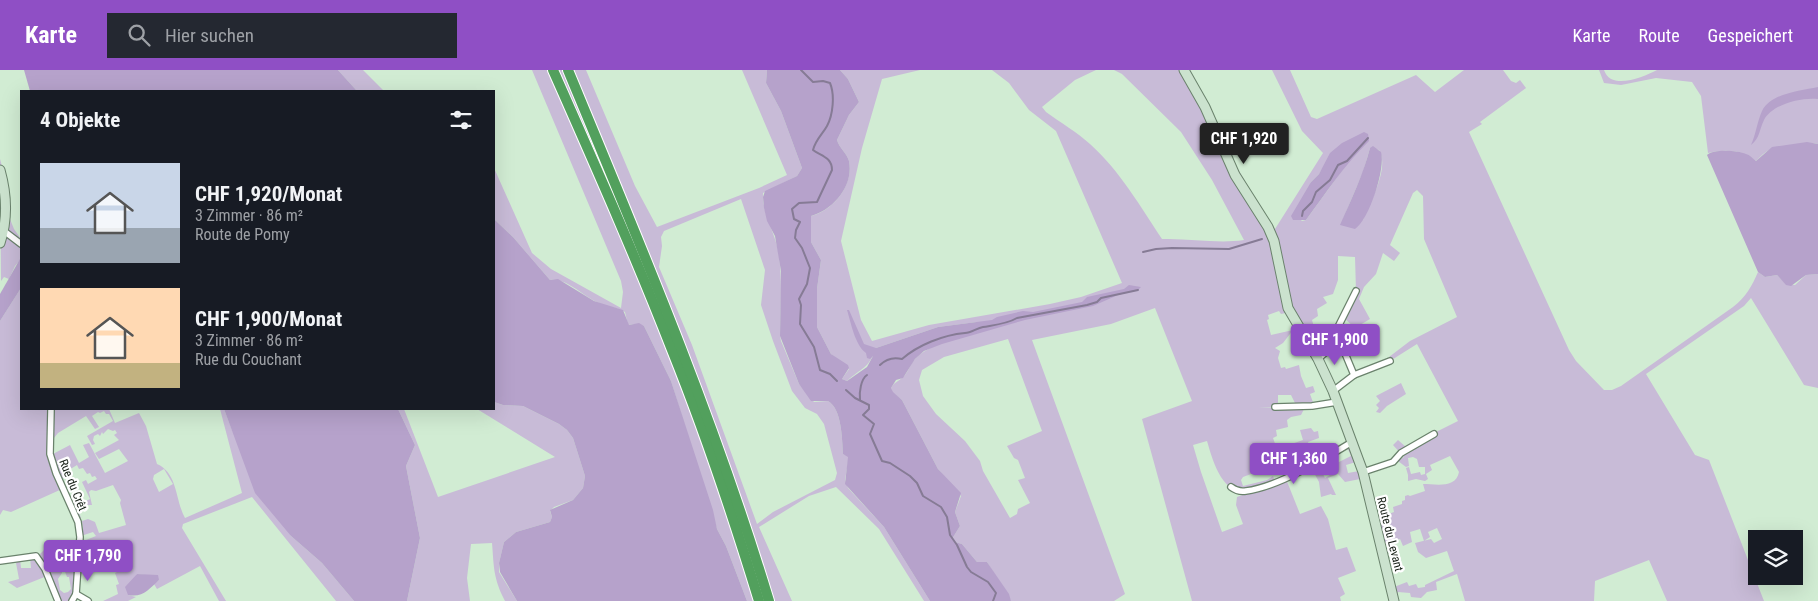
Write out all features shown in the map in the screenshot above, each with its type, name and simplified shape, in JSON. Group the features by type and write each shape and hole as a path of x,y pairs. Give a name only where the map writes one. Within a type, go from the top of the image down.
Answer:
{"highway":[{"path":"553,70 672,350 716,470 759,601"},
{"path":"568,70 695,380 770,601"}],"street":[{"name":"Route du Levant","path":"1184,70 1205,107 1236,175 1268,227 1274,241 1288,308 1318,359 1334,391 1363,472 1394,601"},
{"path":"0,170 6,202 0,243"},
{"path":"3,229 20,243"},
{"path":"1318,359 1331,341 1356,291"},
{"path":"1331,341 1342,348 1354,375"},
{"path":"1334,391 1354,375 1390,361"},
{"path":"1275,407 1312,406 1337,402"},
{"name":"Rue du Crêt","path":"51,410 50,454 56,473 78,522 80,537 76,594"},
{"path":"1363,472 1393,462 1401,453 1434,434"},
{"path":"1231,487 1244,492 1262,487 1304,469 1352,442"},
{"path":"0,561 36,556 58,601"},
{"path":"72,601 76,594 88,601"}],"shaded area":[{"path":"24,70 338,70 356,90 30,90"},
{"path":"338,70 363,70 383,90 356,90"},
{"path":"532,70 586,70 635,186 657,227 759,188 787,175 742,70 767,70 766,83 781,111 802,168 797,176 763,193 764,208 780,261 781,341 799,384 814,402 828,401 833,405 839,417 843,454 849,456 845,480 848,488 884,527 930,601 924,601 879,529 836,487 809,496 759,527 792,601 747,601 726,546 717,529 671,381 644,326 628,325 625,312 599,303 562,281 550,280 513,237 495,220 495,170 532,253 551,269 621,308 623,292 621,281","holes":["741,199 765,270 761,305 792,391 805,408 817,414 824,424 837,473 835,480 773,512 757,524 692,345 659,267 662,246 661,237 664,231"]},
{"path":"767,70 840,70 848,79 859,102 849,115 837,140 849,161 850,170 845,188 834,203 811,216 811,242 821,260 817,289 817,327 831,354 848,365 849,368 842,379 847,381 867,367 873,356 870,359 867,358 866,353 859,345 847,310 849,310 864,344 876,348 938,327 992,320 1023,311 1033,312 1082,302 1087,297 1124,289 1129,285 1141,287 1138,290 1118,295 1093,306 1025,320 924,351 915,359 903,378 896,380 891,388 902,400 938,469 961,493 955,512 960,526 952,539 962,544 977,562 987,562 1009,594 1011,601 930,601 884,527 845,484 848,457 843,454 839,417 833,405 828,401 811,401 799,384 780,336 781,271 775,236 767,221 763,197 765,191 797,176 802,168 781,111 766,83"},
{"path":"840,70 920,70 882,79 862,148 841,241 861,320 872,341 929,325 1081,297 1122,283 1056,131 1029,110 1009,83 992,70 1096,70 1075,80 1042,107 1101,154 1129,189 1162,239 1224,241 1244,240 1212,180 1181,132 1122,74 1114,70 1188,70 1231,157 1270,225 1275,229 1323,153 1302,131 1272,70 1290,70 1311,117 1317,119 1416,75 1435,92 1464,70 1503,70 1511,81 1516,83 1520,80 1526,88 1480,122 1482,124 1469,132 1569,350 1576,361 1604,390 1612,390 1621,386 1733,307 1748,291 1758,272 1765,277 1777,275 1786,284 1795,285 1806,275 1818,274 1818,388 1804,385 1751,298 1744,306 1646,374 1695,455 1709,460 1748,560 1748,585 1758,585 1764,601 1667,601 1649,560 1595,581 1594,601 1465,601 1457,574 1436,582 1437,590 1427,592 1421,598 1411,597 1410,593 1398,592 1397,596 1394,587 1407,582 1409,586 1416,584 1418,588 1425,587 1425,585 1454,571 1447,551 1426,558 1418,552 1415,543 1424,541 1420,529 1410,532 1412,542 1403,546 1400,539 1385,545 1388,552 1384,554 1375,519 1394,512 1393,507 1402,504 1405,496 1425,491 1423,484 1439,485 1449,483 1454,481 1459,472 1450,456 1430,465 1432,470 1426,474 1428,479 1425,481 1416,479 1408,481 1406,468 1409,467 1411,474 1420,472 1421,475 1425,474 1425,467 1419,467 1417,459 1413,457 1408,458 1409,466 1406,467 1398,461 1404,457 1393,445 1398,440 1406,447 1458,421 1417,344 1390,361 1389,357 1410,341 1457,317 1424,239 1423,196 1417,190 1413,193 1390,245 1400,253 1394,261 1383,253 1376,274 1364,287 1359,299 1370,319 1355,328 1343,317 1356,291 1355,257 1338,256 1338,280 1333,294 1323,297 1327,303 1317,309 1318,316 1312,320 1318,341 1310,346 1290,312 1281,314 1279,311 1268,315 1269,319 1267,320 1271,335 1293,330 1283,343 1275,348 1280,351 1278,358 1281,368 1285,367 1286,369 1299,365 1306,388 1313,386 1315,392 1310,394 1314,405 1296,405 1291,395 1278,395 1278,405 1275,407 1258,407 1304,409 1301,415 1287,420 1288,427 1276,430 1277,436 1273,438 1277,449 1303,440 1300,430 1311,428 1314,432 1318,431 1319,438 1308,442 1311,452 1322,448 1324,456 1310,466 1307,452 1299,454 1301,463 1304,463 1305,467 1287,475 1283,463 1277,465 1281,475 1270,467 1243,477 1241,480 1243,486 1267,480 1273,476 1275,482 1245,492 1237,491 1224,481 1215,465 1207,441 1193,445 1222,532 1243,524 1236,505 1237,497 1286,479 1300,514 1321,506 1328,519 1336,550 1347,547 1356,571 1338,578 1345,594 1340,597 1341,601 1192,601 1142,419 1192,401 1155,308 1111,324 1032,340 1125,594 1114,601 1011,601 987,562 977,562 962,544 952,539 960,526 955,512 961,496 938,469 902,400 892,392 891,388 905,375 914,360 922,353 946,342 978,333 977,322 938,327 876,348 867,364 847,381 842,379 849,369 831,354 817,327 817,289 821,260 811,242 811,216 827,209 845,188 850,170 849,161 837,140 849,115 859,102 848,79","holes":["1370,148 1379,150 1382,157 1381,175 1363,220 1343,219 1363,172","1354,154 1306,220 1302,221 1300,219 1311,182 1324,166","1008,339 1042,431 1007,446 1014,458 1018,460 1025,478 1018,480 1030,503 1018,509 1017,514 1010,518 983,471 980,461 965,441 936,414 923,396 919,380 922,370 944,357","1437,528 1442,539 1434,543 1431,539 1425,541 1430,537 1428,532"]},
{"path":"1599,70 1604,70 1613,80 1620,81 1636,79 1657,70 1818,70 1818,144 1806,143 1773,148 1765,152 1756,161 1751,157 1734,151 1708,153 1701,96 1692,82 1656,78 1621,85 1604,83"},
{"path":"1818,87 1818,99 1804,99 1788,103 1768,114 1758,137 1751,145 1760,115 1766,105 1772,100 1787,94"},
{"path":"1364,132 1368,134 1369,141 1343,169 1306,220 1293,220 1291,216 1311,182 1319,174 1330,153 1342,143"},
{"path":"1807,142 1818,144 1818,274 1806,275 1791,286 1786,285 1777,275 1765,277 1758,272 1707,155 1720,151 1737,152 1747,154 1756,161 1772,147"},
{"path":"1373,146 1381,152 1382,160 1379,181 1371,205 1355,229 1340,225 1360,178 1370,148"},
{"path":"0,159 10,196 10,219 20,238 20,260 9,279 4,277 1,281"},
{"path":"495,220 513,237 550,280 558,279 594,301 623,310 629,325 639,323 644,326 671,381 713,510 717,529 726,546 747,601 517,601 500,572 499,563 504,542 516,532 550,522 552,517 550,510 573,500 583,488 585,476 573,438 567,430 523,406 503,405 495,402"},
{"path":"20,259 20,290 0,321 0,294"},
{"path":"20,290 20,410 50,410 50,455 62,489 11,512 3,510 0,515 0,321"},
{"path":"1401,383 1406,394 1387,406 1380,413 1376,412 1379,408 1376,405 1380,401 1376,396"},
{"path":"495,402 503,405 523,406 559,424 573,438 585,476 583,488 573,500 554,507 550,511 552,517 550,522 516,532 504,542 499,572 517,601 505,601 501,593 495,572 492,543 471,544 467,578 470,601 407,601 420,538 406,466 415,445 398,410 404,410 438,497 555,457 479,410 495,410"},
{"path":"51,410 109,410 115,423 139,413 146,426 157,464 164,468 169,474 175,488 185,518 242,493 220,410 224,410 232,430 291,536 322,563 354,601 336,601 252,497 183,524 182,528 226,601 219,601 200,566 157,589 154,584 159,580 152,576 137,574 128,595 136,597 128,601 103,601 118,594 116,585 119,584 115,573 121,570 119,560 131,555 126,540 107,547 105,551 95,554 92,552 81,554 81,542 96,536 93,532 81,536 80,531 83,529 82,521 88,519 95,522 99,533 126,525 120,503 121,500 113,485 96,491 91,490 89,492 92,505 78,510 81,518 78,520 70,502 75,500 78,505 90,499 82,482 86,480 88,484 97,479 95,476 92,477 90,473 87,474 83,468 79,469 77,465 64,473 64,478 60,480 51,455 70,445 79,463 89,457 83,445 89,443 105,473 128,461 119,449 99,459 95,453 119,440 114,435 117,433 115,430 108,429 103,434 102,432 100,436 98,434 94,436 95,444 92,445 87,436 113,421 109,414 106,414 104,411 92,416 99,427 95,429 86,416 58,433 50,443","holes":["164,469 173,484 159,492 153,479 154,475"]},
{"path":"224,410 398,410 415,445 406,466 420,538 407,601 354,601 322,563 291,536 255,493"},
{"path":"1347,447 1350,447 1356,462 1346,465 1348,473 1359,471 1360,479 1345,482 1338,474 1328,478 1336,495 1331,494 1321,497 1319,482 1312,469 1319,466 1325,478 1338,470 1335,464 1351,456"},
{"path":"52,542 65,551 62,552 62,556 52,557 53,567 45,568 38,556"},
{"path":"30,557 36,557 47,576 17,588 8,582 19,579 16,563 20,559 21,568 31,568"},
{"path":"78,568 76,594 71,601 58,601 45,570 62,569 58,579 60,590 64,593 71,589 69,577 67,577 64,569"},
{"path":"137,574 158,575 159,580 142,594 128,595 125,587"}],"waterway":[{"path":"801,70 813,82 823,81 830,83 833,99 829,121 813,150 826,157 832,166 832,170 817,202 799,203 792,209 794,219 800,222 795,238 802,248 810,268 807,284 799,299 801,305 800,324 814,347 820,370 830,374 837,381"},
{"path":"1302,216 1303,211 1312,202 1316,192 1330,180 1338,165 1347,161 1368,138"},
{"path":"1143,252 1172,248 1229,249 1262,239"},
{"path":"880,365 890,359 902,359 923,345 948,336 1005,323 1017,318 1087,305 1097,302 1101,298 1138,290"},
{"path":"860,400 861,386 863,379 867,375"},
{"path":"846,390 855,398 869,405 869,409 863,415 874,424 870,434 882,461 890,463 910,476 917,483 923,496 941,507 947,517 950,535 967,567 971,572 988,582 996,593 993,601"}]}
